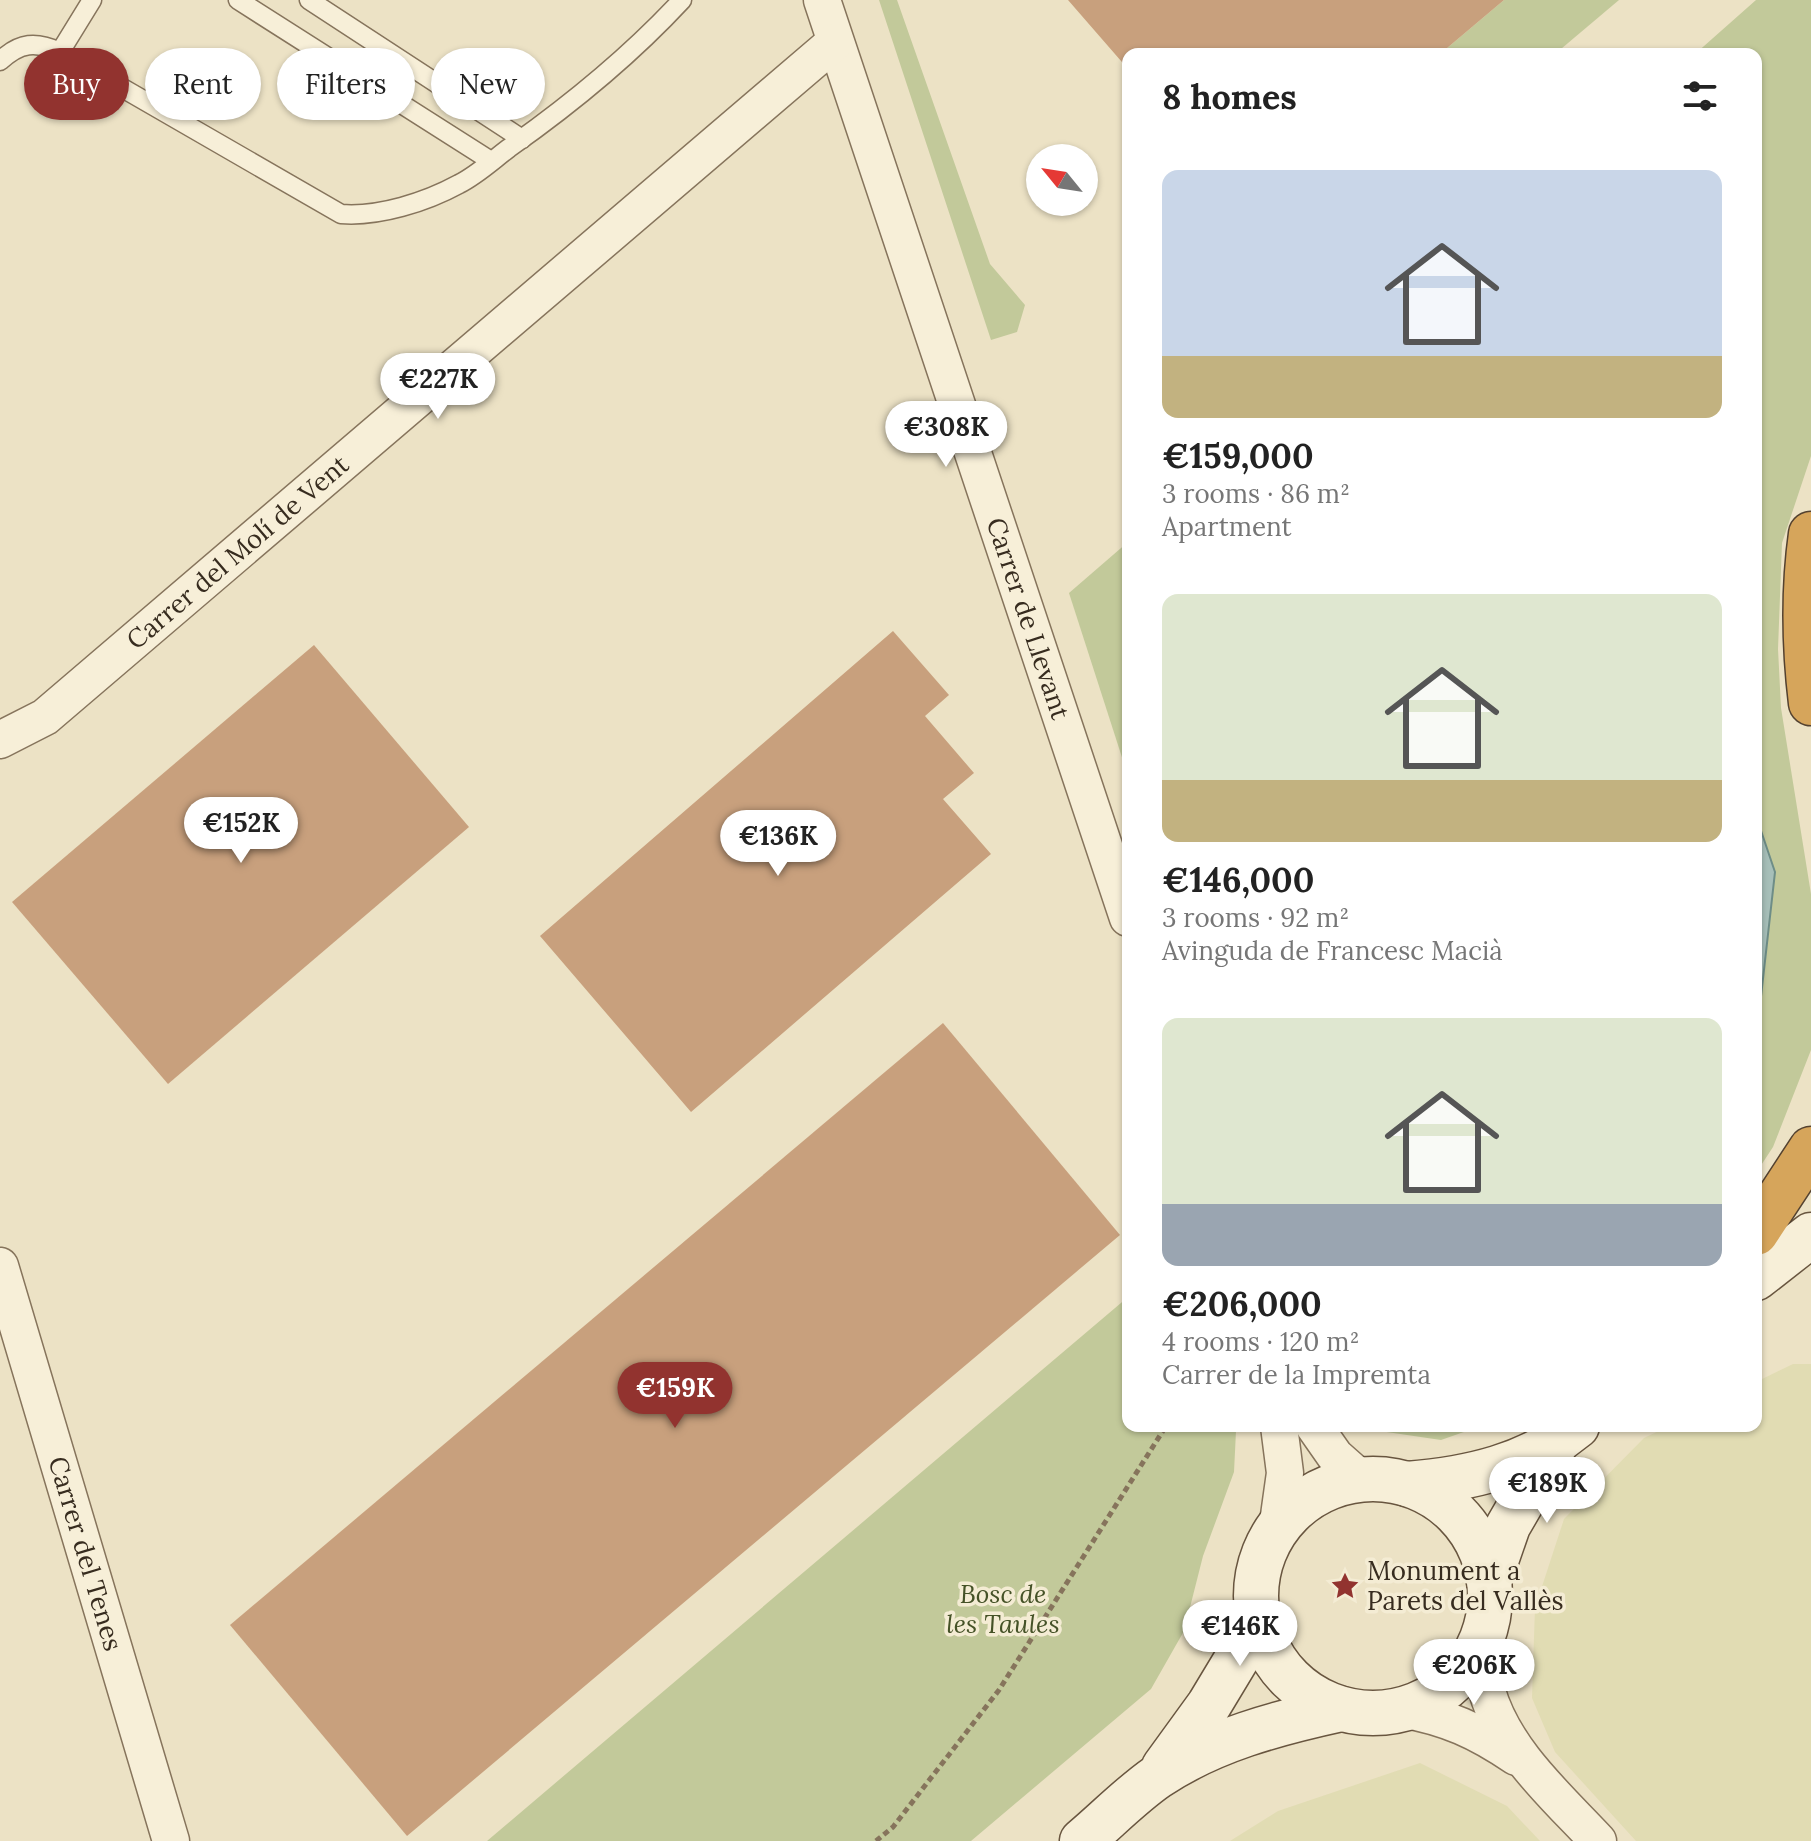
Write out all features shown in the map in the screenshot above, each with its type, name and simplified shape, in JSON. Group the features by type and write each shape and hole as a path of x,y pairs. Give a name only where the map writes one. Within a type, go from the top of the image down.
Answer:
{"highway":[{"path":"1811,534 1805,575 1804,641 1811,703"},
{"path":"1762,1224 1811,1149"}],"street":[{"name":"Carrer de Llevant","path":"822,0 1122,900"},
{"name":"Carrer del Molí de Vent","path":"0,740 45,717 835,42"},
{"path":"1762,1273 1807,1235"},
{"name":"Carrer del Tenes","path":"0,1266 171,1841"},
{"path":"1277,1530 1285,1473 1280,1432"},
{"path":"1318,1432 1335,1456 1361,1479"},
{"path":"1407,1484 1432,1494 1453,1510 1471,1531 1483,1555 1489,1581 1490,1608 1483,1635 1471,1659 1454,1680 1429,1699 1401,1709 1371,1713 1341,1709 1313,1696 1289,1678 1270,1652 1259,1622 1256,1590 1263,1559 1277,1530 1298,1507 1317,1493 1361,1479 1407,1484 1459,1480 1566,1435"},
{"path":"1489,1581 1508,1526 1566,1435"},
{"path":"1157,1777 1209,1705 1259,1622"},
{"path":"1483,1635 1486,1688 1495,1712 1528,1765 1598,1841"},
{"path":"1082,1841 1157,1777 1223,1742 1285,1721 1341,1709"},
{"path":"1401,1709 1440,1716 1476,1730 1528,1765"}],"lane":[{"path":"62,48 92,0"},
{"path":"238,0 491,161"},
{"path":"309,0 522,139"},
{"path":"129,92 341,214 360,216 422,200 460,184 522,139 654,30 682,0"},
{"path":"0,61 13,48 39,42 52,48"}],"path":[{"path":"876,1841 893,1827 999,1690 1162,1432"}],"shaded area":[{"path":"1793,1364 1811,1364 1811,1841 1636,1841 1555,1752 1532,1698 1535,1608 1564,1519 1644,1438 1656,1432 1762,1432 1762,1379"},
{"path":"1420,1763 1507,1806 1540,1841 1230,1841 1278,1811"}],"green space":[{"path":"879,0 897,0 990,264 1025,305 1017,332 991,340"},
{"path":"1504,0 1619,0 1562,48 1447,48"},
{"path":"1756,0 1811,0 1811,456 1782,543 1778,649 1781,708 1811,894 1811,1050 1773,1147 1762,1164 1762,48 1702,48"},
{"path":"1122,547 1122,757 1069,593"},
{"name":"Bosc de les Taules","path":"1122,1302 1122,1432 1236,1432 1234,1472 1203,1556 1184,1631 1151,1689 971,1841 487,1841"},
{"path":"1387,1432 1464,1432 1441,1440"}],"water":[{"path":"1762,834 1775,872 1762,988"}],"building":[{"path":"1068,0 1504,0 1447,48 1122,48 1122,62"},
{"path":"893,631 949,695 925,716 974,773 943,799 991,854 691,1112 540,936"},
{"path":"314,645 469,827 168,1084 12,902"},
{"path":"943,1023 1120,1235 407,1836 230,1625"}],"place":[{"name":"Monument a Parets del Vallès","path":"1345,1586"}]}
